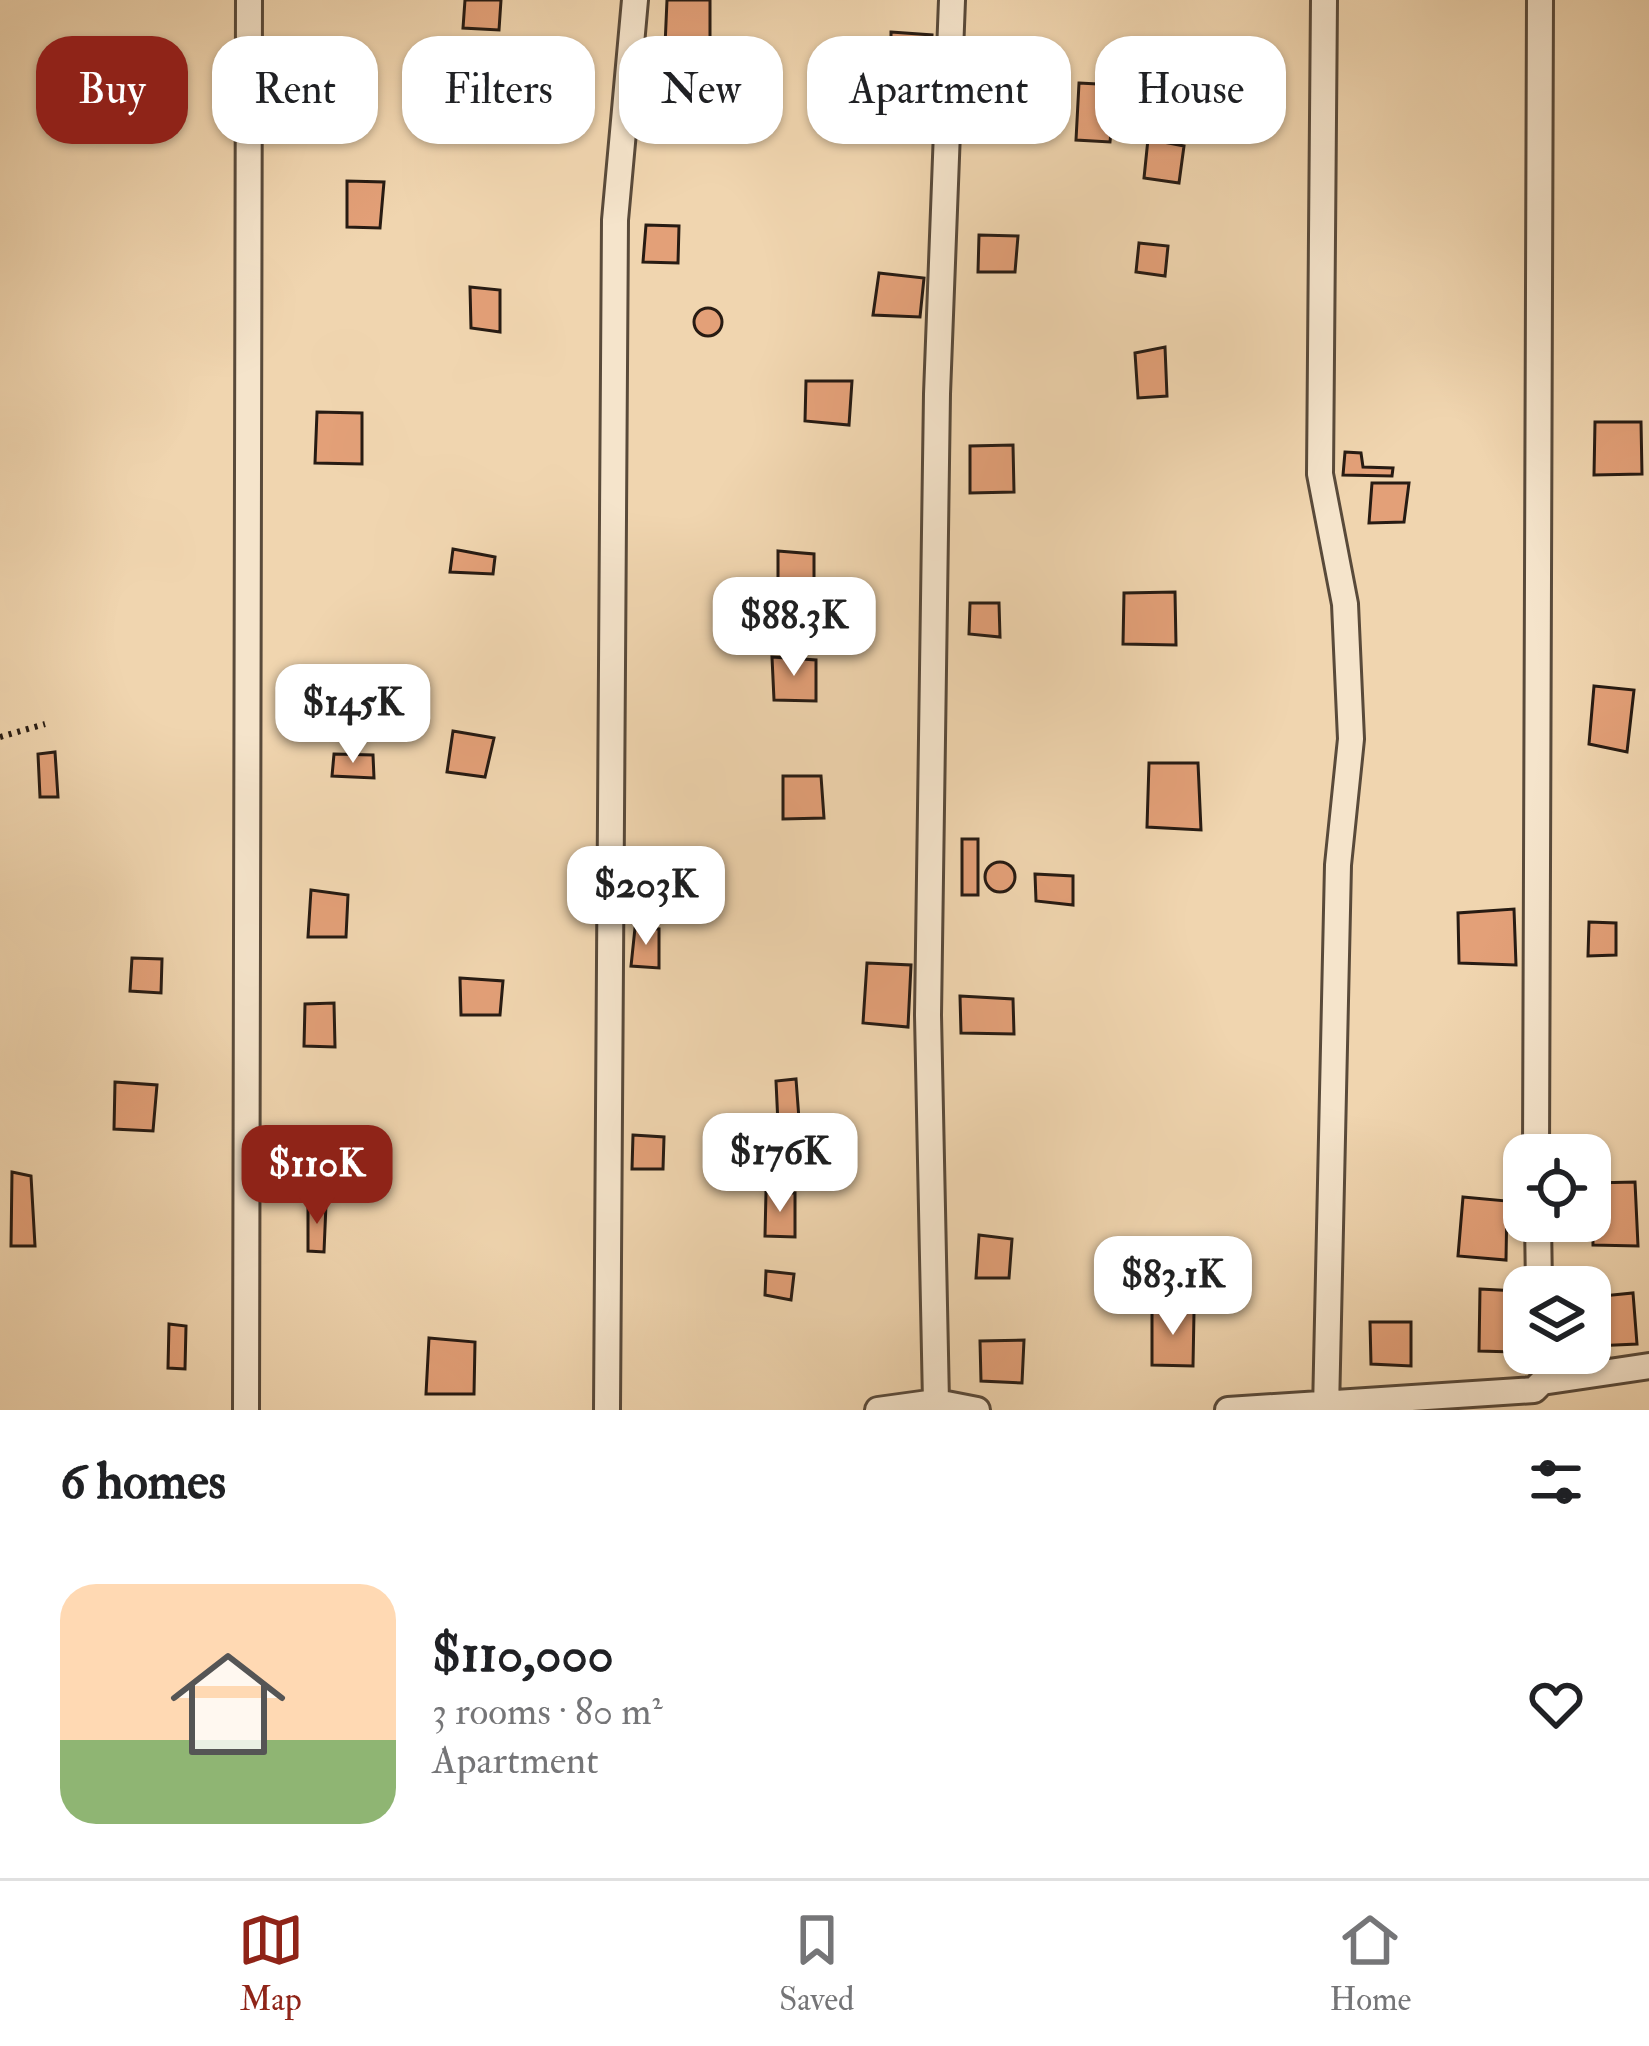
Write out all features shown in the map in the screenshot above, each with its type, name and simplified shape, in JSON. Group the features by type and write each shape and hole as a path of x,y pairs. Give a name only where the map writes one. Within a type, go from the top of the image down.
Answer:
{"street":[{"path":"246,1410 249,0"},
{"path":"607,1410 615,220 635,0"},
{"path":"936,1402 928,1015 937,417 952,0"},
{"path":"1324,0 1320,474 1346,604 1351,739 1338,865 1326,1407"},
{"path":"1536,1134 1540,0"},
{"path":"1228,1410 1536,1394 1649,1366"},
{"path":"878,1410 936,1402 977,1410"}],"path":[{"path":"0,737 45,724"}],"building":[{"path":"465,0 501,0 499,30 463,28"},
{"path":"667,0 710,0 710,36 665,36"},
{"path":"891,32 932,35 932,36 891,36"},
{"path":"1079,83 1095,84 1095,141 1076,140"},
{"path":"1147,144 1184,146 1179,183 1144,178"},
{"path":"347,181 384,182 380,228 347,227"},
{"path":"646,225 679,226 678,263 643,262"},
{"path":"979,235 1018,236 1015,272 978,272"},
{"path":"1139,243 1168,246 1165,276 1136,272"},
{"path":"879,273 924,278 920,317 873,315"},
{"path":"470,287 500,290 500,332 471,328"},
{"path":"708,308 718,312 722,322 718,332 708,336 698,332 694,322 698,312"},
{"path":"1165,347 1167,396 1138,398 1135,353"},
{"path":"806,381 852,381 849,425 805,421"},
{"path":"317,412 362,413 362,464 315,463"},
{"path":"1595,422 1641,422 1642,474 1594,475"},
{"path":"1013,445 1014,492 970,493 970,446"},
{"path":"1345,452 1361,453 1363,467 1393,468 1392,476 1343,475"},
{"path":"1372,483 1409,483 1404,522 1369,523"},
{"path":"453,549 495,557 493,574 450,572"},
{"path":"778,551 814,554 814,591 778,590"},
{"path":"1175,592 1176,645 1123,644 1124,593"},
{"path":"970,603 999,603 1000,637 969,634"},
{"path":"772,657 816,660 816,701 774,700"},
{"path":"1594,686 1634,690 1627,752 1589,744"},
{"path":"453,731 494,738 485,777 447,772"},
{"path":"55,752 58,797 40,797 38,754"},
{"path":"334,754 373,755 374,778 332,776"},
{"path":"1149,763 1198,763 1201,830 1147,827"},
{"path":"783,776 821,776 824,818 783,819"},
{"path":"962,839 978,839 978,895 962,895"},
{"path":"1000,862 1015,877 1000,892 985,877"},
{"path":"1035,874 1073,876 1073,905 1036,901"},
{"path":"311,890 348,895 346,937 308,937"},
{"path":"1514,909 1516,965 1459,963 1458,913"},
{"path":"1589,922 1616,923 1616,955 1588,956"},
{"path":"635,928 659,929 659,968 631,966"},
{"path":"132,958 162,959 161,993 130,991"},
{"path":"867,963 911,965 908,1027 863,1023"},
{"path":"460,978 503,981 500,1015 461,1015"},
{"path":"960,996 1013,999 1014,1034 961,1033"},
{"path":"334,1003 335,1047 304,1046 305,1004"},
{"path":"796,1079 799,1119 778,1124 776,1081"},
{"path":"115,1082 157,1085 153,1131 114,1129"},
{"path":"633,1135 664,1137 663,1169 632,1169"},
{"path":"12,1172 31,1176 35,1246 11,1246"},
{"path":"1635,1182 1638,1246 1593,1245 1611,1242 1611,1183"},
{"path":"766,1192 795,1193 795,1237 765,1236"},
{"path":"1463,1197 1503,1201 1506,1260 1458,1256"},
{"path":"308,1204 326,1204 324,1252 308,1251"},
{"path":"979,1235 1012,1239 1009,1278 976,1278"},
{"path":"766,1271 794,1274 791,1300 765,1295"},
{"path":"1480,1289 1503,1290 1503,1352 1479,1351"},
{"path":"1633,1293 1637,1344 1611,1345 1611,1295"},
{"path":"1152,1308 1194,1312 1193,1366 1152,1365"},
{"path":"1370,1322 1411,1322 1411,1366 1371,1364"},
{"path":"169,1324 186,1326 185,1369 168,1368"},
{"path":"429,1338 475,1342 474,1394 426,1394"},
{"path":"1024,1340 1022,1383 981,1381 980,1341"}]}
